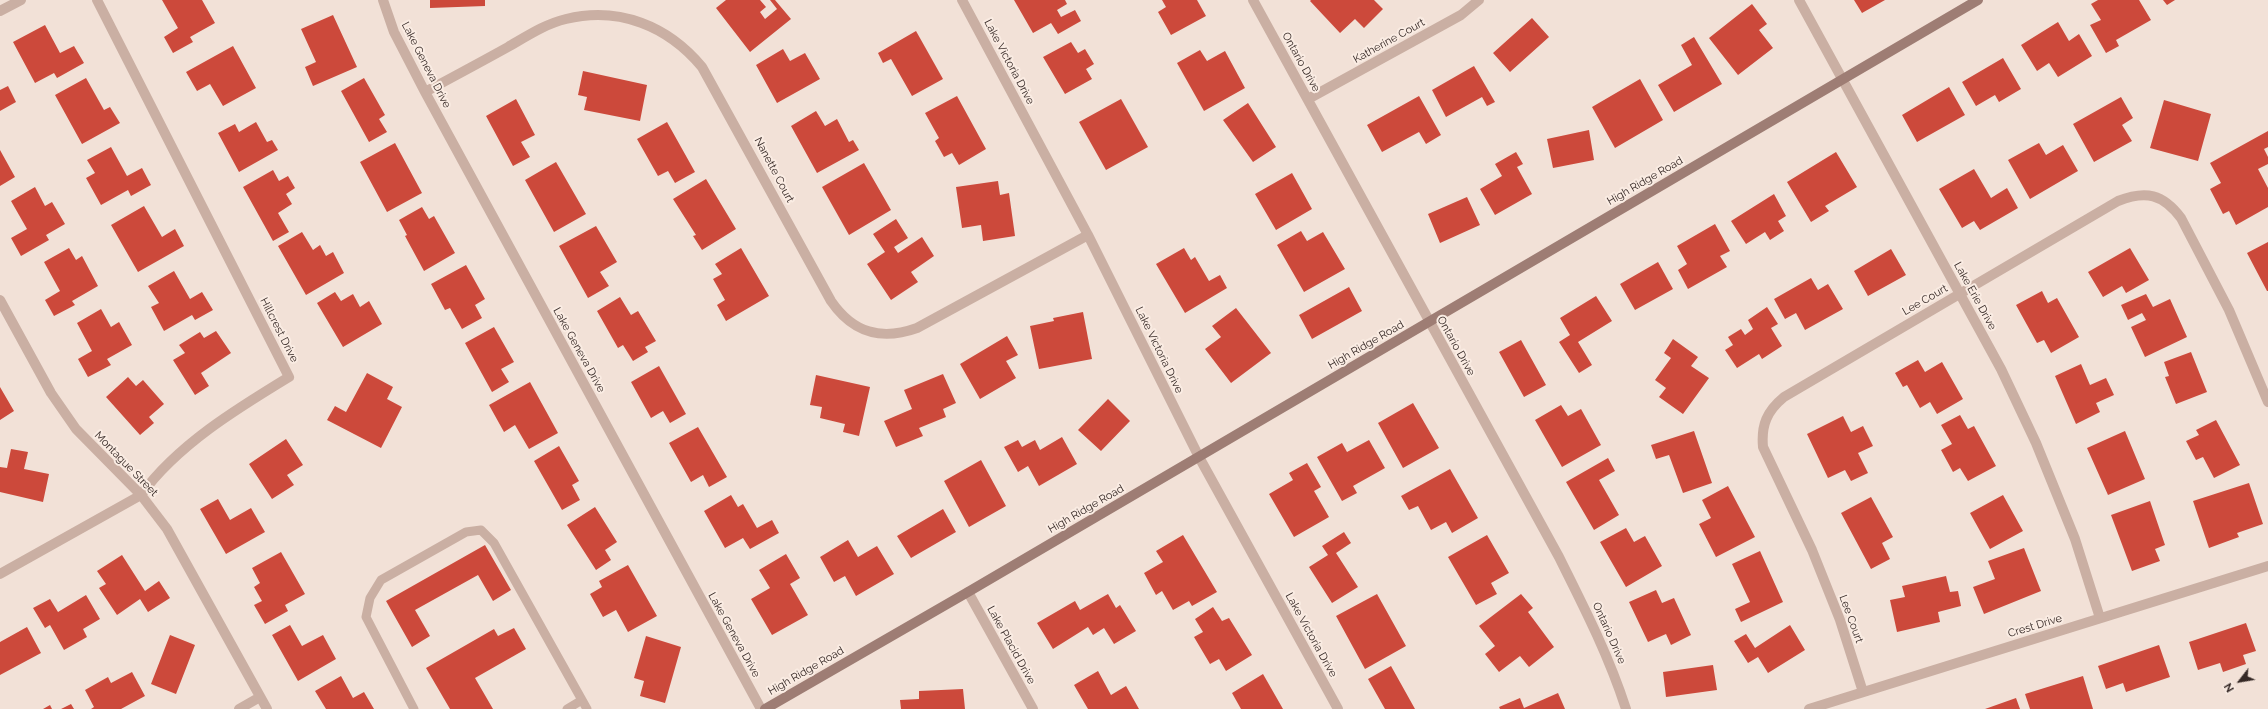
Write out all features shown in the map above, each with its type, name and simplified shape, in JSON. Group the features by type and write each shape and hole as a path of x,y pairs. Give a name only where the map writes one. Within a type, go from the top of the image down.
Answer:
{"street":[{"path":"0,12 21,0"},
{"name":"Hillcrest Drive","path":"0,574 142,495 151,481 194,442 240,407 290,377 97,0"},
{"name":"Lake Geneva Drive","path":"383,0 394,32 425,92 761,709"},
{"name":"Lake Victoria Drive","path":"962,0 1088,235 1199,457 1338,709"},
{"name":"Ontario Drive","path":"1253,0 1559,557 1590,618 1617,680 1626,709"},
{"name":"Katherine Court","path":"1308,99 1461,15 1479,0"},
{"name":"Lake Erie Drive","path":"1799,0 2001,369 2036,443 2075,539 2100,618"},
{"name":"High Ridge Road","path":"765,709 1430,322 1978,0"},
{"name":"Nanette Court","path":"425,92 537,31 565,20 595,15 611,16 641,22 655,28 681,44 702,67 831,301 840,314 851,324 864,331 888,335 903,333 917,328 1088,235"},
{"name":"Lee Court","path":"1863,692 1840,620 1812,550 1763,447 1762,433 1768,414 1773,406 1784,397 2118,201 2131,196 2146,194 2160,198 2172,207 2181,218 2229,310 2268,402"},
{"name":"Montague Street","path":"2,307 51,393 76,428 142,495 167,529 267,709"},
{"name":"Crest Drive","path":"1809,709 2268,566"},
{"name":"Lake Placid Drive","path":"968,592 1033,709"},
{"path":"238,709 260,697"}],"lane":[{"path":"414,709 366,617 370,598 381,580 466,532 481,530 494,543 587,709"},
{"path":"567,709 582,700"}],"building":[{"path":"162,0 202,0 215,23 190,37 193,42 173,53 164,37 178,28"},
{"path":"430,0 485,0 485,6 430,8"},
{"path":"726,0 760,0 766,7 760,12 765,19 777,9 770,0 775,0 791,19 750,52 716,8"},
{"path":"1014,0 1065,0 1067,4 1057,10 1061,17 1075,10 1081,21 1058,34 1051,23 1033,33"},
{"path":"1162,0 1197,0 1206,16 1171,35 1158,12 1166,7"},
{"path":"1374,0 1383,9 1364,28 1355,19 1340,33 1310,1"},
{"path":"1854,0 1885,0 1862,13"},
{"path":"2098,0 2139,0 2151,20 2116,40 2119,46 2106,53 2090,25 2101,20 2091,4"},
{"path":"2163,0 2175,0 2167,5"},
{"path":"1752,4 1767,24 1759,30 1773,48 1738,75 1709,38"},
{"path":"333,15 357,67 313,86 305,67 316,62 301,29"},
{"path":"1532,18 1549,37 1510,72 1493,53"},
{"path":"2058,22 2069,41 2079,34 2092,56 2058,77 2049,63 2037,71 2021,45"},
{"path":"45,25 60,53 74,46 84,63 57,78 54,73 35,83 13,42"},
{"path":"916,31 943,79 912,96 891,59 883,63 878,53"},
{"path":"1694,37 1722,84 1674,112 1658,85 1692,65 1681,45"},
{"path":"1071,42 1078,53 1085,49 1094,64 1086,69 1092,79 1065,94 1043,57"},
{"path":"233,46 256,88 223,106 210,84 197,91 186,72"},
{"path":"783,49 790,61 805,53 820,79 777,103 756,65"},
{"path":"1200,50 1207,61 1225,51 1245,88 1204,111 1177,63"},
{"path":"2003,58 2021,89 1999,102 1995,95 1976,106 1962,82"},
{"path":"1474,66 1495,102 1487,106 1482,97 1446,117 1432,90"},
{"path":"583,71 647,85 640,121 584,110 587,97 578,95"},
{"path":"86,78 104,110 110,107 120,123 82,144 55,95"},
{"path":"364,78 385,115 379,119 387,132 369,142 341,91"},
{"path":"1640,79 1663,120 1615,148 1592,107"},
{"path":"8,86 16,102 0,111 0,90"},
{"path":"1949,87 1965,115 1917,142 1902,115"},
{"path":"957,96 986,149 959,165 952,153 944,157 935,141 939,138 925,113"},
{"path":"1419,96 1441,135 1426,144 1419,132 1382,152 1367,125"},
{"path":"2121,97 2133,118 2122,125 2132,141 2094,162 2073,124"},
{"path":"516,99 535,135 521,142 530,157 513,166 486,116"},
{"path":"1121,99 1148,147 1106,170 1079,122"},
{"path":"2164,100 2211,114 2198,161 2150,148"},
{"path":"1248,103 1276,147 1253,162 1223,120"},
{"path":"816,111 825,126 837,119 849,142 853,140 859,150 817,173 791,126"},
{"path":"256,122 267,142 272,140 278,150 239,172 218,133 235,124 239,132"},
{"path":"667,122 695,172 675,183 668,171 658,176 637,139"},
{"path":"1589,130 1594,160 1553,168 1547,139"},
{"path":"2268,131 2268,147 2264,149 2268,157 2268,164 2258,169 2268,188 2268,207 2236,225 2229,211 2223,214 2210,189 2221,183 2210,163"},
{"path":"395,143 422,193 387,212 360,162"},
{"path":"2039,143 2046,155 2063,145 2078,171 2030,199 2008,160"},
{"path":"111,147 127,176 142,168 151,185 131,196 128,190 101,205 86,178 95,173 87,160"},
{"path":"0,150 15,177 0,186"},
{"path":"1516,152 1523,164 1517,167 1532,194 1495,215 1480,189 1502,176 1495,164"},
{"path":"1836,152 1857,187 1825,206 1829,211 1811,222 1787,182"},
{"path":"556,162 586,214 554,232 525,180"},
{"path":"864,163 891,210 849,235 822,187"},
{"path":"1974,169 1991,198 2007,188 2018,208 1980,230 1974,221 1962,228 1939,189"},
{"path":"273,170 279,181 288,176 295,188 286,194 292,204 278,213 289,232 273,241 243,187"},
{"path":"1292,173 1312,209 1276,230 1255,194"},
{"path":"706,179 736,229 702,250 693,236 696,235 673,199"},
{"path":"998,181 1000,195 1009,193 1015,236 983,241 981,225 962,228 956,187"},
{"path":"35,187 45,206 52,202 65,224 46,235 49,240 21,256 11,238 27,229 11,201"},
{"path":"1774,194 1786,216 1778,221 1784,231 1770,240 1765,232 1746,244 1731,221"},
{"path":"1467,197 1480,225 1440,243 1428,214"},
{"path":"144,206 162,237 175,229 184,246 138,272 111,225"},
{"path":"422,207 429,219 434,216 455,253 424,271 405,236 407,235 399,220"},
{"path":"896,219 908,238 894,247 898,253 922,237 934,256 911,272 918,282 891,300 867,264 885,252 873,234"},
{"path":"1715,224 1730,251 1720,256 1727,267 1688,289 1678,270 1687,264 1677,246"},
{"path":"596,226 617,262 600,272 609,286 588,298 559,246"},
{"path":"1301,231 1307,241 1323,232 1345,269 1304,292 1277,245"},
{"path":"302,232 313,250 320,245 326,256 333,252 344,273 306,295 278,246"},
{"path":"2268,242 2268,291 2267,291 2247,253"},
{"path":"69,248 76,260 82,256 98,286 72,301 75,305 54,316 45,300 60,291 44,262"},
{"path":"741,248 769,296 726,321 717,305 725,300 713,279 722,274 715,264"},
{"path":"1184,248 1191,260 1195,257 1209,281 1220,275 1227,288 1185,313 1156,264"},
{"path":"2130,248 2149,280 2126,293 2122,286 2103,297 2088,272"},
{"path":"1891,249 1906,275 1868,296 1854,271"},
{"path":"1658,262 1673,289 1635,310 1620,284"},
{"path":"466,265 485,299 475,305 482,318 462,329 450,308 445,310 431,284"},
{"path":"174,271 190,299 202,292 213,310 195,320 192,315 164,331 151,307 159,303 148,286"},
{"path":"1811,278 1818,290 1828,284 1843,309 1805,330 1796,313 1785,319 1774,299"},
{"path":"1349,287 1362,311 1312,339 1299,315"},
{"path":"2042,291 2048,303 2057,298 2079,337 2051,353 2044,340 2037,343 2016,305"},
{"path":"335,292 341,301 353,294 360,307 369,301 382,324 343,347 317,303"},
{"path":"2146,294 2153,307 2170,299 2187,337 2145,357 2131,327 2146,320 2142,313 2128,320 2121,305"},
{"path":"1596,296 1612,321 1578,342 1592,365 1579,373 1559,342 1570,335 1560,318"},
{"path":"620,297 631,315 638,311 656,341 645,347 648,352 633,361 623,345 618,348 597,311"},
{"path":"1767,307 1778,324 1771,328 1782,346 1762,359 1759,354 1737,368 1725,350 1733,345 1728,337 1741,329 1745,335 1753,329 1748,320"},
{"path":"1236,308 1271,353 1231,383 1205,349 1221,337 1212,326"},
{"path":"101,309 111,327 119,322 132,345 107,359 111,365 88,377 78,359 92,351 77,323"},
{"path":"1083,312 1092,359 1039,369 1030,326 1054,321 1053,318"},
{"path":"494,327 514,362 501,369 509,382 492,392 465,343"},
{"path":"216,331 231,353 201,373 209,386 195,395 173,360 185,353 179,345 200,332 204,338"},
{"path":"1007,336 1018,355 1006,361 1016,378 980,399 960,364"},
{"path":"1673,339 1698,357 1691,366 1709,378 1683,414 1659,397 1666,388 1655,380 1671,358 1664,353"},
{"path":"1521,340 1546,385 1524,397 1499,352"},
{"path":"2191,352 2207,392 2176,404 2165,377 2169,376 2164,362"},
{"path":"1918,360 1925,372 1942,362 1963,399 1937,414 1930,402 1920,408 1907,385 1903,387 1895,373"},
{"path":"2081,364 2090,385 2106,378 2114,395 2096,403 2100,412 2076,424 2055,376"},
{"path":"659,366 686,414 670,423 663,411 651,418 631,382"},
{"path":"367,373 393,387 387,399 402,407 381,448 327,420 335,406 346,412"},
{"path":"943,374 956,403 943,409 946,417 919,428 923,436 896,447 884,421 912,409 904,390"},
{"path":"816,375 870,387 859,436 843,432 845,424 820,418 822,407 810,405"},
{"path":"128,377 136,386 143,380 164,404 149,417 154,423 140,435 106,397"},
{"path":"530,382 558,433 529,449 515,425 504,432 489,405"},
{"path":"0,387 14,411 0,420"},
{"path":"1108,399 1130,421 1101,451 1078,430"},
{"path":"1413,403 1439,448 1403,468 1378,423"},
{"path":"1561,405 1568,416 1581,409 1601,445 1562,467 1535,420"},
{"path":"1960,415 1968,429 1974,426 1996,466 1968,481 1960,468 1953,472 1941,450 1952,444 1941,425"},
{"path":"1843,416 1851,432 1863,426 1873,446 1858,453 1868,473 1851,481 1845,470 1828,478 1807,434"},
{"path":"2216,420 2240,465 2214,478 2203,457 2196,460 2186,441 2199,435 2196,430"},
{"path":"698,427 727,477 709,487 703,475 691,482 669,443"},
{"path":"1694,431 1712,483 1683,493 1669,455 1656,459 1651,445"},
{"path":"2125,431 2145,479 2108,495 2087,448"},
{"path":"1062,437 1077,464 1039,486 1028,466 1018,472 1004,447 1018,440 1022,447 1035,440 1040,450"},
{"path":"286,439 303,465 287,475 294,485 272,499 249,464"},
{"path":"1369,440 1385,468 1353,486 1357,493 1342,501 1317,457 1342,443 1347,452"},
{"path":"559,446 579,481 572,485 580,500 562,510 534,461"},
{"path":"11,449 28,452 24,469 49,474 43,502 0,492 0,467 7,468"},
{"path":"1608,458 1615,471 1599,480 1619,515 1594,530 1566,482"},
{"path":"981,460 1006,506 969,527 944,481"},
{"path":"1307,463 1321,487 1314,491 1329,517 1294,537 1269,494 1293,480 1289,473"},
{"path":"1450,469 1478,518 1452,533 1446,522 1431,530 1418,506 1409,510 1401,496"},
{"path":"2249,483 2263,524 2237,533 2239,537 2209,548 2193,501"},
{"path":"1728,486 1755,537 1716,557 1699,524 1711,518 1702,500"},
{"path":"731,495 738,507 743,504 757,528 772,520 779,533 750,549 743,538 725,548 704,511"},
{"path":"2003,495 2023,531 1990,549 1970,513"},
{"path":"1871,497 1893,537 1882,543 1890,559 1871,569 1841,513"},
{"path":"218,499 230,520 251,508 265,532 226,554 200,509"},
{"path":"2150,501 2165,545 2155,549 2160,561 2132,571 2111,515"},
{"path":"595,507 617,542 605,550 611,560 596,570 567,525"},
{"path":"943,509 956,532 911,558 897,536"},
{"path":"1626,528 1634,542 1645,536 1662,566 1626,587 1600,542"},
{"path":"1344,532 1351,543 1336,553 1358,587 1332,603 1309,567 1328,555 1322,546"},
{"path":"1183,535 1217,592 1192,606 1189,601 1173,610 1162,591 1156,595 1144,573 1163,562 1156,551"},
{"path":"1487,535 1509,573 1491,583 1497,594 1476,605 1448,557"},
{"path":"848,540 858,557 877,546 894,574 856,596 845,576 834,582 820,557"},
{"path":"485,545 511,590 493,601 478,575 415,610 430,636 412,647 386,601"},
{"path":"2024,548 2041,591 1984,614 1973,587 1995,579 1988,561"},
{"path":"1760,551 1783,602 1741,622 1735,609 1750,602 1732,564"},
{"path":"281,552 305,594 285,605 288,611 265,624 254,605 262,601 254,587 260,583 252,568"},
{"path":"786,554 800,578 790,584 808,615 772,635 751,599 770,588 759,570"},
{"path":"122,555 145,591 159,581 170,598 148,612 140,599 117,615 99,588 106,584 97,571"},
{"path":"628,565 657,616 628,632 616,610 603,617 590,594 602,587 599,581"},
{"path":"1946,576 1950,592 1958,591 1961,606 1938,612 1940,622 1897,632 1890,600 1905,597 1902,586"},
{"path":"1656,590 1662,603 1674,598 1691,635 1671,645 1666,634 1648,642 1629,602"},
{"path":"1108,594 1116,608 1120,605 1136,631 1114,644 1104,628 1093,635 1088,627 1053,649 1037,623 1075,601 1080,610"},
{"path":"1377,594 1406,646 1365,669 1336,616"},
{"path":"1521,594 1533,608 1528,612 1554,647 1529,667 1520,656 1499,672 1485,654 1495,646 1479,626"},
{"path":"86,595 100,619 83,629 87,637 64,650 50,625 45,628 33,608 50,599 58,612"},
{"path":"1213,607 1222,621 1229,618 1252,655 1226,671 1219,659 1210,664 1194,637 1203,632 1195,619"},
{"path":"2246,623 2256,651 2243,655 2246,664 2223,672 2220,663 2198,670 2189,642"},
{"path":"290,625 302,646 323,635 336,659 298,681 272,635"},
{"path":"1790,625 1805,650 1768,673 1758,657 1748,663 1734,641 1746,634 1755,648"},
{"path":"27,627 41,653 0,675 0,642"},
{"path":"514,628 526,649 475,678 493,709 450,709 426,668 494,629 498,636"},
{"path":"170,635 195,645 176,694 151,684"},
{"path":"646,636 681,647 665,703 640,696 644,681 634,678"},
{"path":"2159,645 2170,677 2126,692 2123,683 2106,689 2098,666"},
{"path":"1713,665 1717,690 1666,697 1663,672"},
{"path":"1391,666 1415,709 1385,709 1368,679"},
{"path":"1098,671 1111,695 1126,686 1139,709 1088,709 1074,685"},
{"path":"132,672 145,696 121,709 91,709 94,707 85,690 108,677 111,683"},
{"path":"1263,674 1283,709 1241,709 1232,693"},
{"path":"341,676 353,698 364,692 374,709 326,709 315,691"},
{"path":"2083,676 2093,709 2030,709 2025,694"},
{"path":"963,689 965,709 901,709 900,700 919,699 919,691"},
{"path":"1558,693 1565,709 1500,709 1499,707 1520,698 1524,708"},
{"path":"2016,698 2020,709 1985,709"},
{"path":"71,704 74,709 61,709"},
{"path":"50,705 52,709 43,709"}]}
